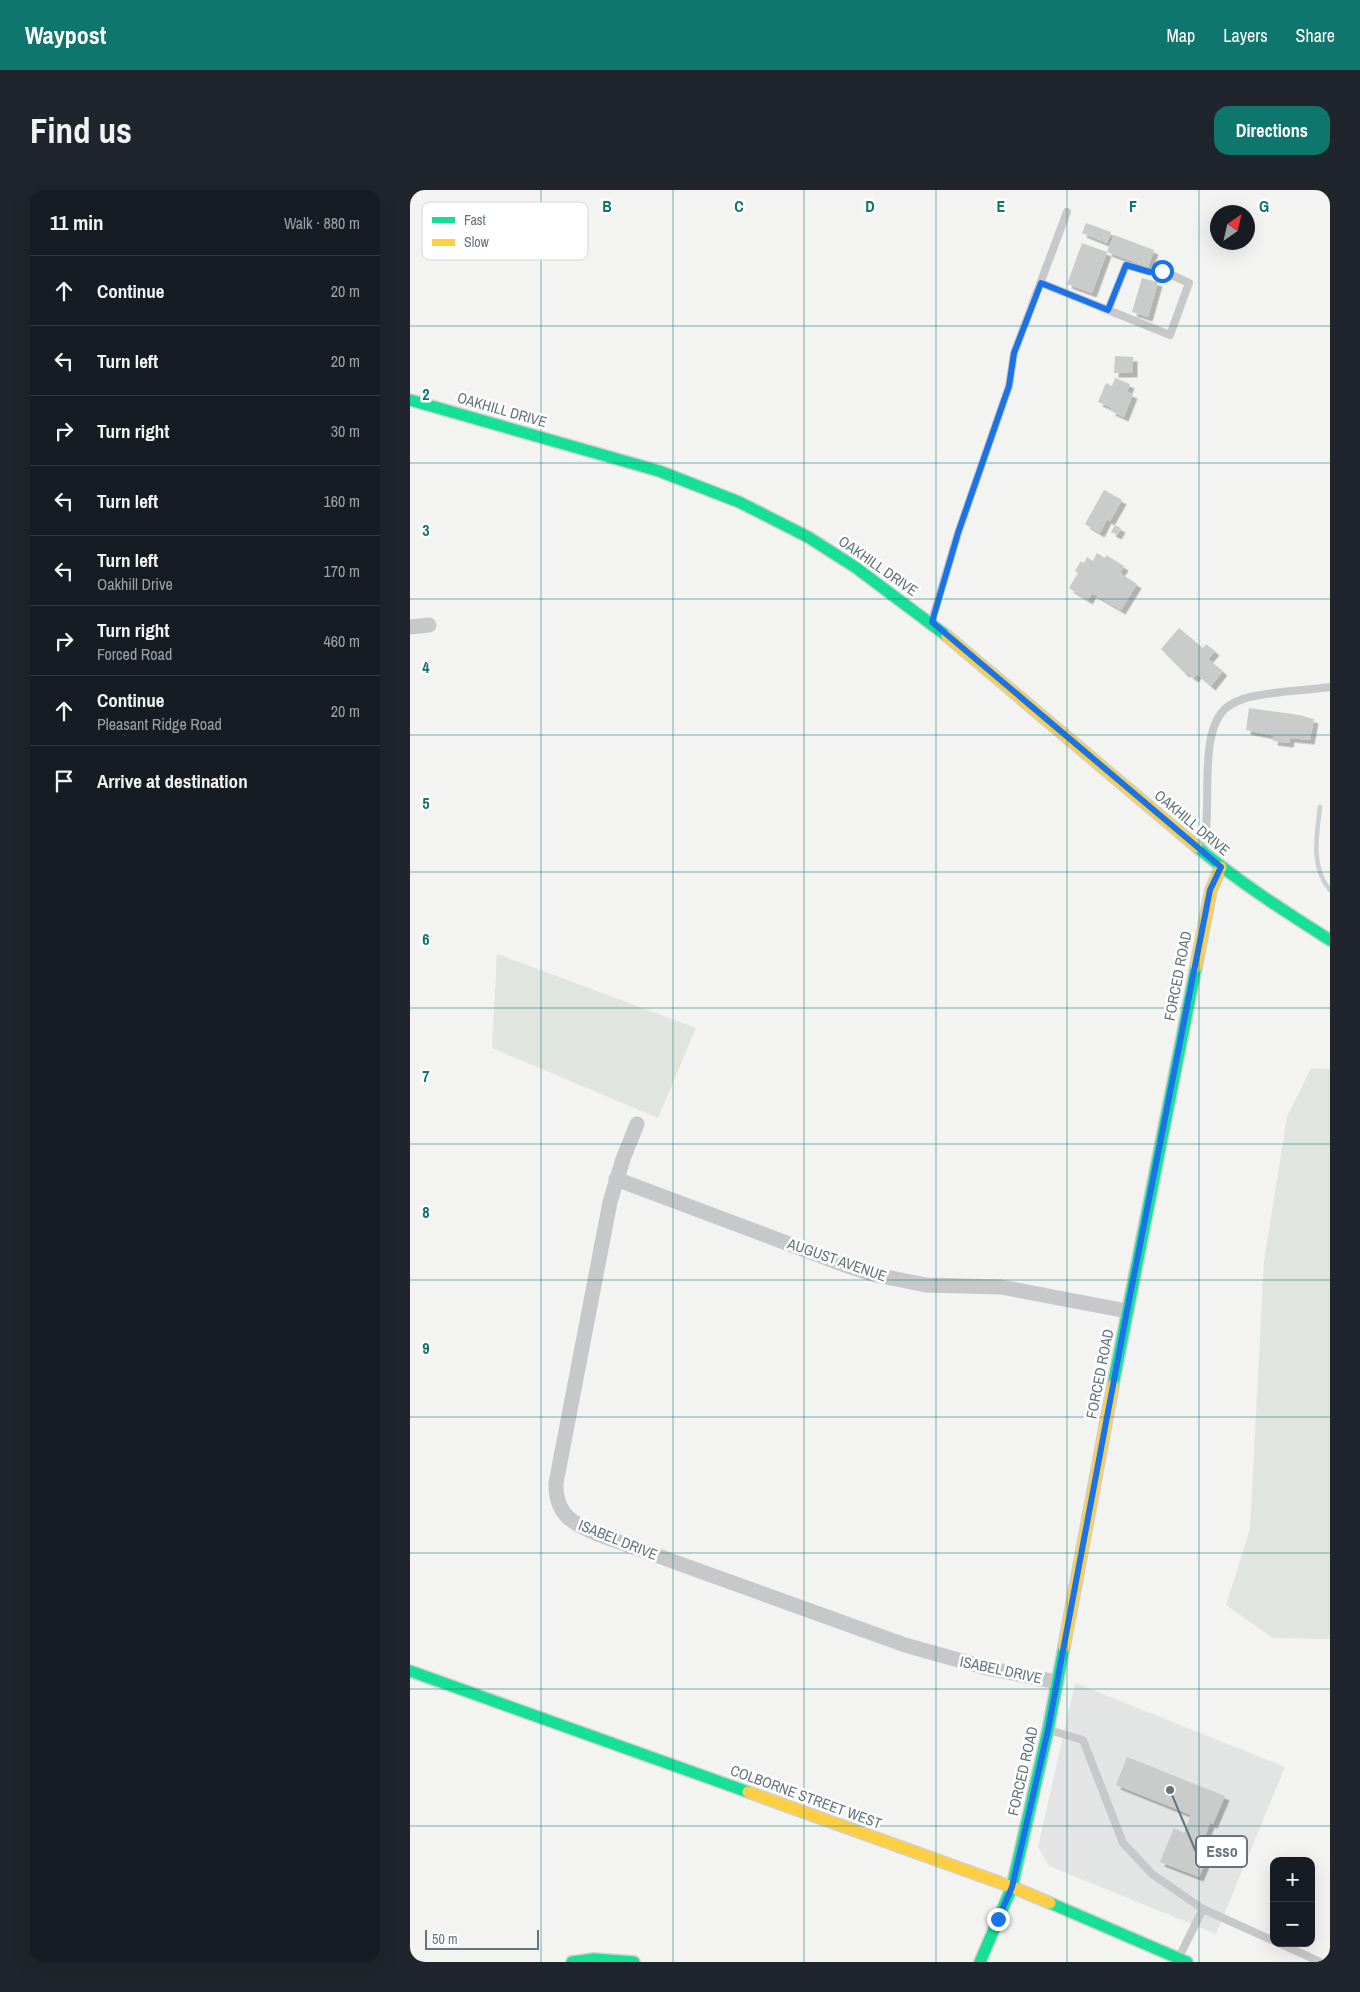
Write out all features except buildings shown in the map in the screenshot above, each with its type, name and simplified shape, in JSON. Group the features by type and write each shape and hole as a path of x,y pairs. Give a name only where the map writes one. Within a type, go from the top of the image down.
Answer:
{"street":[{"name":"OAKHILL DRIVE","path":"410,400 659,471 709,489 779,521 808,537 856,567 932,622 1221,867 1265,899 1330,940"},
{"path":"410,627 429,625"},
{"name":"FORCED ROAD","path":"980,1962 1012,1887 1048,1730 1127,1311 1210,890 1221,867"},
{"name":"ISABEL DRIVE","path":"637,1124 616,1179 610,1202 556,1482 559,1506 568,1518 582,1528 600,1536 904,1645 988,1668 1057,1682"},
{"name":"AUGUST AVENUE","path":"616,1179 876,1275 926,1284 1008,1288 1127,1311"},
{"name":"COLBORNE STREET WEST","path":"410,1671 1012,1887 1182,1960"},
{"path":"572,1962 594,1959 634,1962"}],"lane":[{"path":"932,622 958,533 1009,386 1014,353 1067,212"},
{"path":"1041,283 1108,310 1170,334 1189,283 1162,271 1150,272 1126,265 1108,310"},
{"path":"1203,852 1208,826 1210,741 1222,712 1229,705 1247,698 1330,687"},
{"path":"1048,1730 1082,1740 1123,1843 1152,1874 1203,1908 1270,1939"},
{"path":"1182,1960 1203,1908"},
{"path":"1288,1947 1320,1962"}],"shaded area":[{"path":"497,954 696,1028 658,1118 492,1048"},
{"path":"1311,1068 1330,1069 1330,1639 1273,1638 1226,1605 1250,1529 1264,1261 1287,1117"},
{"path":"1075,1683 1285,1767 1216,1934 1049,1866 1038,1847"}],"waterway":[{"path":"1320,807 1316,850 1317,861 1324,881 1330,890"}],"traffic: fast":[{"path":"410,400 659,471 739,502 808,537 855,567 947,636"},
{"path":"1197,847 1245,884 1330,940"},
{"path":"1113,1385 1196,967"},
{"path":"980,1962 1012,1887 1048,1730 1064,1647"},
{"path":"410,1671 748,1792"},
{"path":"1050,1903 1187,1962"},
{"path":"572,1962 594,1959 634,1962"}],"traffic: slow":[{"path":"947,636 1197,847"},
{"path":"1196,967 1211,890 1221,867"},
{"path":"1064,1647 1113,1385"},
{"path":"748,1792 1012,1887 1050,1903"}],"place":[{"name":"Esso","path":"1170,1790"}],"route":[{"path":"998,1919 1012,1887 1048,1730 1127,1311 1210,890 1221,867 932,622 958,533 1009,386 1014,353 1041,283 1108,310 1126,265 1150,272 1162,271"}]}
